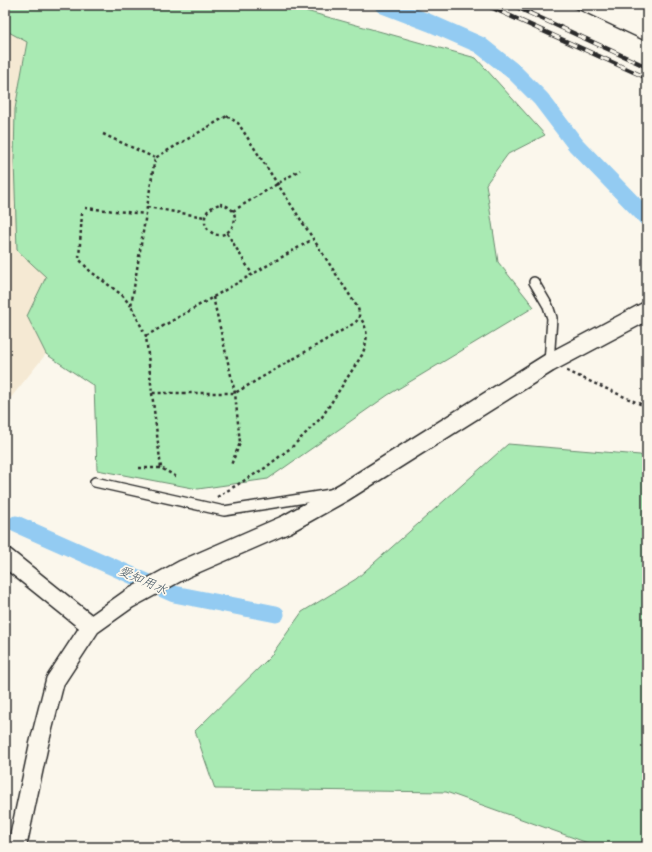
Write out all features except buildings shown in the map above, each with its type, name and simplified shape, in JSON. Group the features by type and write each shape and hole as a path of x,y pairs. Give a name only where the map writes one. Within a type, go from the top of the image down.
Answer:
{"main road":[{"path":"542,5 647,55"}],"street":[{"path":"17,847 39,744 55,681 91,626 129,599 184,569 287,524 344,492 549,363 647,311"},
{"path":"5,557 91,626"}],"lane":[{"path":"534,282 548,306 552,318 549,363"},
{"path":"95,482 224,510 344,492"}],"path":[{"path":"152,393 234,393 353,324 358,320 360,314 358,308 238,123 227,116 155,158"},
{"path":"103,134 155,158"},
{"path":"131,306 155,158"},
{"path":"233,211 300,170"},
{"path":"220,204 227,206 233,211 235,220 227,233 219,235 212,233 206,227 204,217 207,211 213,206 220,204"},
{"path":"147,207 204,217"},
{"path":"85,208 146,214"},
{"path":"82,213 79,259 90,271 122,295 131,306 146,336 161,468"},
{"path":"227,233 252,274"},
{"path":"146,336 313,239"},
{"path":"213,297 234,393 240,443 231,465"},
{"path":"201,505 265,468 293,446 322,417 362,355 367,344 367,333 363,320 359,316"},
{"path":"549,363 647,407"},
{"path":"139,468 161,468 177,477"}],"shaded area":[{"path":"5,30 27,42 15,109 14,161 17,249 47,276 27,316 46,354 5,405"}],"green space":[{"path":"5,5 288,5 476,58 545,135 508,154 486,184 498,262 534,307 388,395 268,479 198,489 97,470 94,386 46,354 27,316 46,277 17,250 14,161 15,109 27,42 5,30"},
{"path":"508,444 640,455 647,459 647,847 599,847 446,792 215,789 195,731 270,657 302,612 356,579"}],"waterway":[{"path":"383,5 430,23 480,45 514,72 541,99 576,145 647,218"},
{"name":"愛知用水","path":"16,524 174,594 276,614"}],"railway":[{"path":"486,5 647,78"},
{"path":"512,5 647,67"}]}
